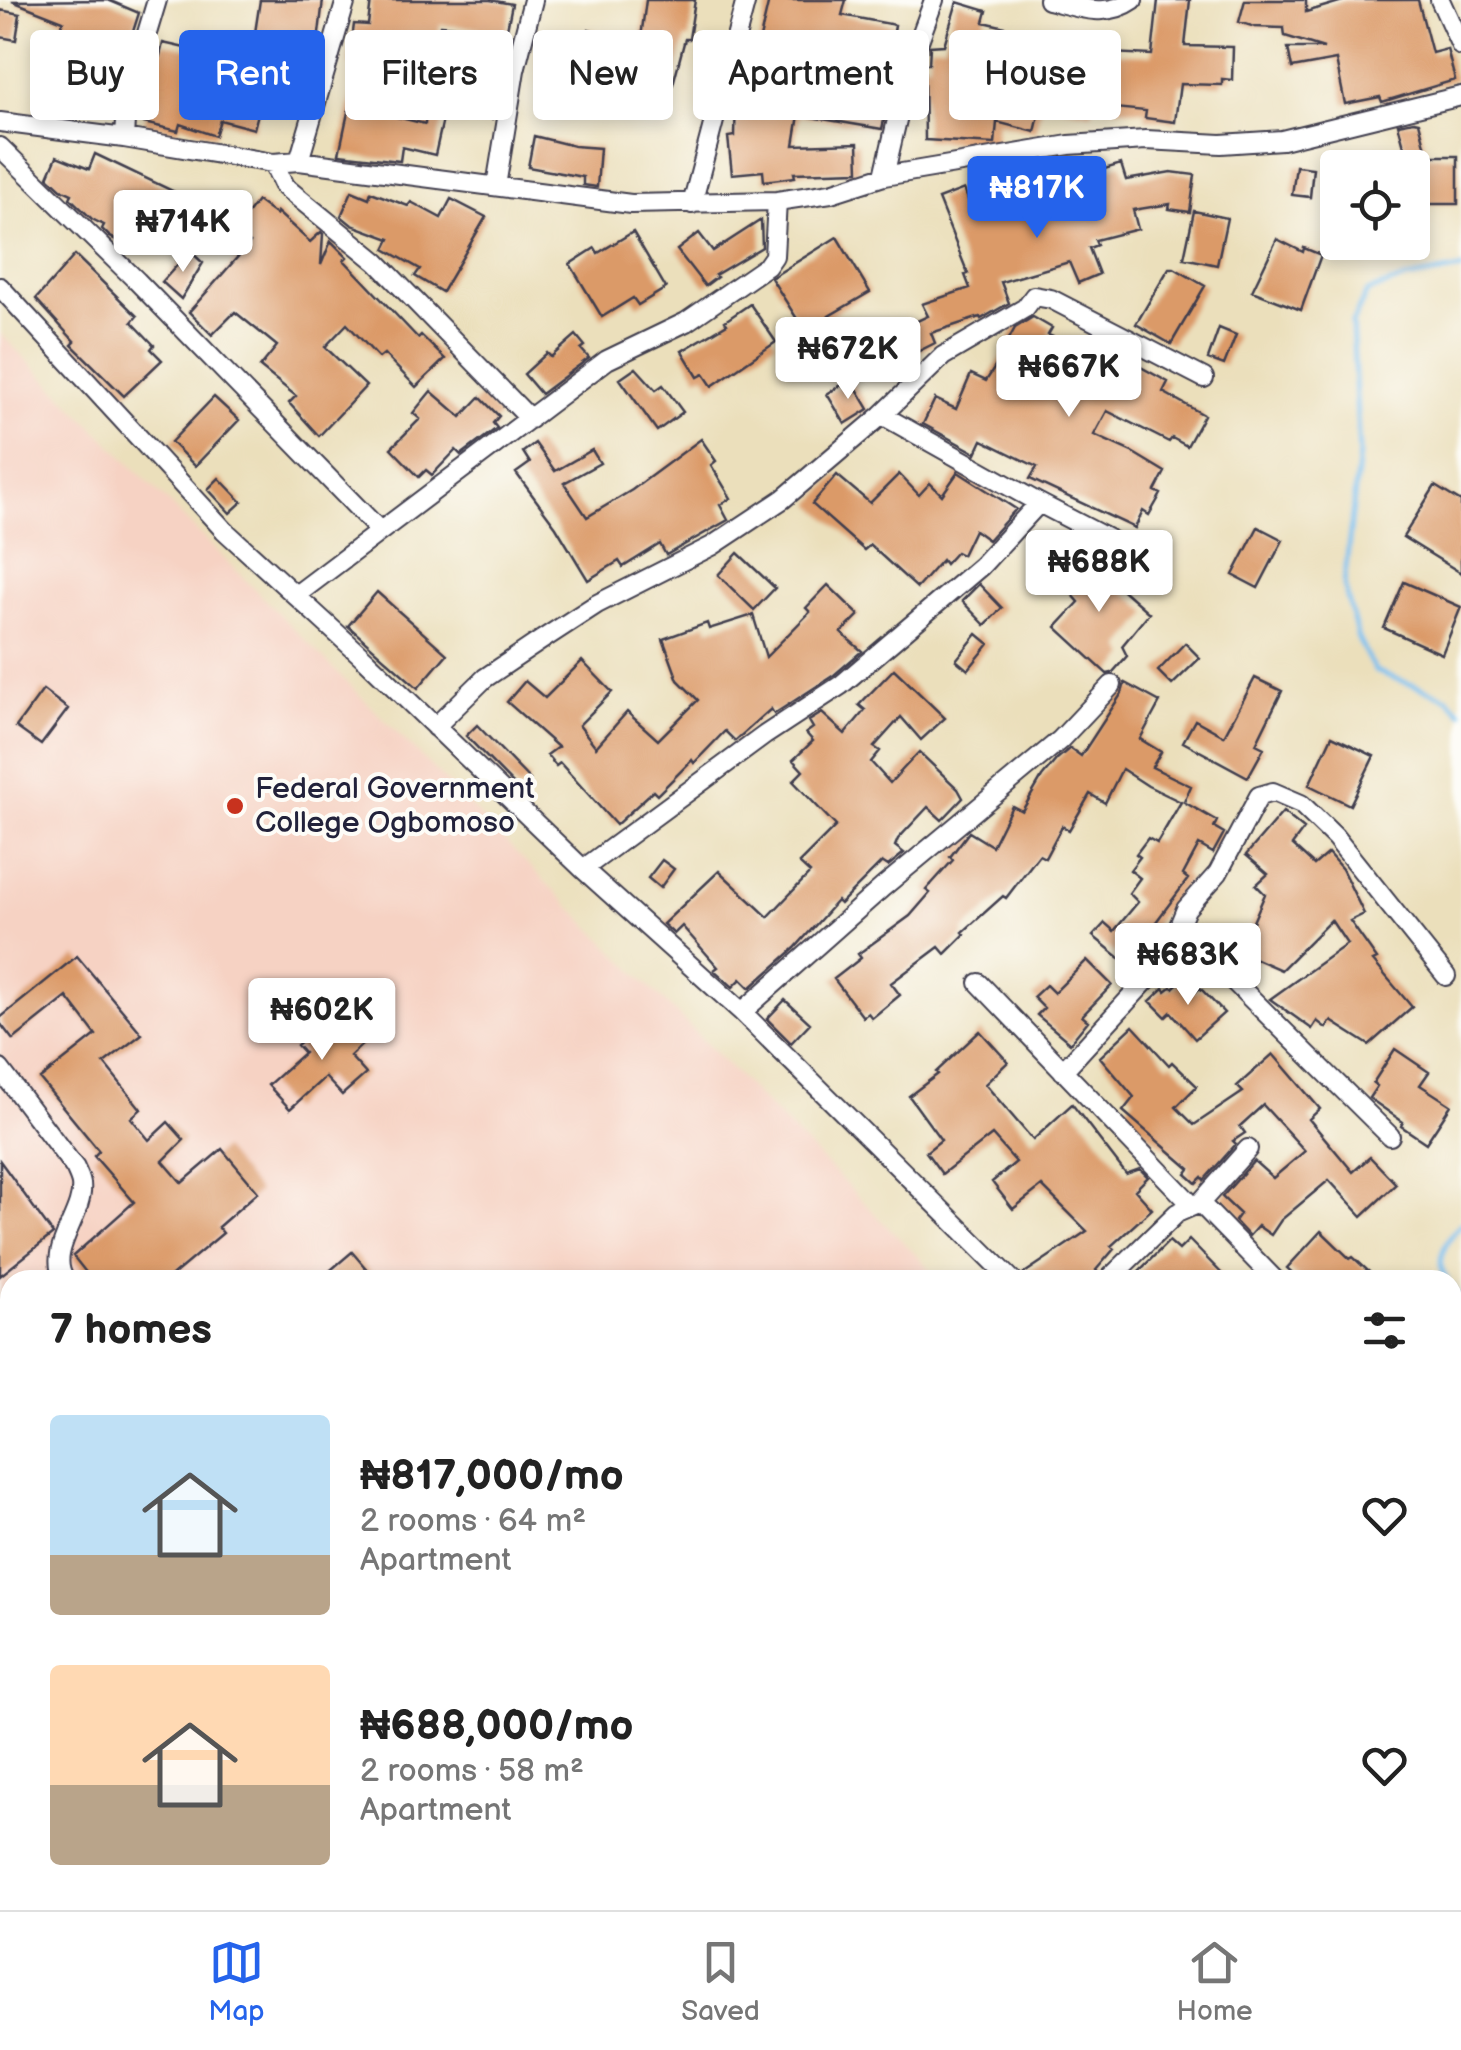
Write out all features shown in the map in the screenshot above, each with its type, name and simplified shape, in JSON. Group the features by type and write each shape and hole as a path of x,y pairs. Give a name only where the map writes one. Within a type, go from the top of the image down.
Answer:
{"street":[{"path":"124,138 126,103 157,0"},
{"path":"299,161 346,0"},
{"path":"496,186 515,70 533,0"},
{"path":"692,204 746,0"},
{"path":"884,176 909,68 934,0"},
{"path":"1048,0 1100,12 1120,9 1133,0"},
{"path":"1440,0 1461,46"},
{"path":"0,122 273,163 299,161 631,204 692,204 777,201 831,193 884,176 1069,145 1146,140 1221,144 1282,140 1461,96"},
{"path":"0,147 137,281 379,530"},
{"path":"273,163 284,186 378,262 530,419"},
{"path":"296,595 607,360 686,322 767,266 774,256 777,201"},
{"path":"0,287 224,530 583,869 742,1012 1002,1270"},
{"path":"435,727 485,678 540,641 597,604 712,546 783,499 882,414 942,356 1025,308 1034,296 1051,299 1204,378"},
{"path":"882,414 1148,560"},
{"path":"583,869 765,735 841,685 981,566 1039,503"},
{"path":"742,1012 884,886 1060,740 1112,685"},
{"path":"1063,1071 1166,960 1186,910 1218,873 1259,796 1273,792 1301,804 1335,837 1446,976"},
{"path":"1180,928 1390,1136"},
{"path":"979,983 1265,1270"},
{"path":"0,1070 75,1168 82,1186 61,1253 60,1270"},
{"path":"1118,1270 1178,1212 1196,1204 1248,1149"}],"shaded area":[{"name":"Federal Government College Ogbomoso","path":"0,333 931,1270 0,1270"}],"building":[{"path":"108,0 139,13 134,30 59,30 63,21 12,1"},
{"path":"260,0 323,0 319,30 255,30"},
{"path":"371,0 490,0 512,4 507,30 440,25 439,30 353,30 354,24 368,25"},
{"path":"646,0 695,0 689,39 685,39 673,84 673,30 642,30"},
{"path":"769,0 846,0 842,15 895,25 894,30 762,30"},
{"path":"1158,0 1190,0 1185,46 1233,47 1232,80 1222,79 1222,85 1180,84 1175,122 1145,118 1146,111 1121,109 1121,54 1152,55"},
{"path":"1245,0 1306,0 1306,12 1346,0 1418,0 1432,53 1447,49 1455,80 1382,102 1380,97 1345,104 1336,60 1292,68 1288,48 1324,48 1285,36 1284,28 1239,22"},
{"path":"957,2 987,11 984,22 1018,30 949,30 949,120 1038,120 1035,132 997,122 995,144 925,140 930,46 944,45"},
{"path":"0,10 20,14 16,40 0,37"},
{"path":"163,43 179,47 179,120 220,120 215,136 180,124 178,131 144,123 159,120 159,60"},
{"path":"220,120 256,120 254,129"},
{"path":"346,120 409,120 425,124 425,120 443,120 435,155 402,147 400,161 339,154"},
{"path":"735,120 798,120 794,145 858,143 859,171 794,173 795,177 764,181 763,171 732,174 728,137 735,136"},
{"path":"829,120 884,120 882,129"},
{"path":"1419,122 1426,150 1405,150 1398,124"},
{"path":"534,136 600,148 597,187 583,185 583,177 528,167"},
{"path":"95,154 179,194 170,211 143,194 125,244 110,237 102,229 104,225 70,198 72,194 48,177 57,156 89,169"},
{"path":"1430,156 1458,156 1458,204 1430,204"},
{"path":"1121,164 1126,180 1171,172 1195,175 1190,212 1169,209 1170,204 1133,210 1138,229 1095,240 1097,245 1089,248 1099,274 1078,283 1069,262 1001,282 1009,303 981,319 931,333 935,343 913,354 900,329 928,316 922,304 970,288 938,199 964,189 972,210 1018,198 1015,185 1034,180 1045,219 1099,201 1091,173"},
{"path":"1296,166 1313,168 1310,197 1292,195"},
{"path":"352,191 369,198 371,192 408,206 411,202 441,218 451,199 486,217 442,292 415,276 420,269 385,249 390,239 352,225 341,216"},
{"path":"257,201 276,215 277,212 310,242 321,232 321,265 331,241 347,257 344,260 418,338 421,335 445,359 416,387 384,354 379,358 347,324 325,347 366,386 319,436 289,403 296,396 260,367 277,346 235,312 212,335 189,312 250,243 234,231"},
{"path":"206,204 230,219 217,241 193,226"},
{"path":"1194,211 1227,218 1217,265 1184,258"},
{"path":"761,220 762,247 715,275 705,286 677,250 699,233 713,251"},
{"path":"633,232 666,288 638,305 633,298 602,317 570,264"},
{"path":"837,237 870,292 829,316 837,328 813,344 771,278"},
{"path":"1277,239 1303,252 1304,248 1320,255 1301,310 1252,291"},
{"path":"190,251 203,263 181,299 162,282"},
{"path":"75,255 137,316 132,322 154,345 151,349 162,360 124,396 72,345 75,342 36,299"},
{"path":"1169,268 1205,286 1171,344 1136,324"},
{"path":"750,304 776,342 712,386 704,374 698,377 682,351 727,324 725,321"},
{"path":"1033,317 1052,328 1048,335 1086,351 1087,347 1135,369 1137,365 1168,382 1163,392 1204,415 1187,446 1172,438 1169,442 1107,411 1094,435 1165,472 1155,491 1161,494 1149,515 1143,511 1135,528 1030,479 1037,467 982,440 976,453 923,424 935,399 956,409 971,374 986,381 1012,341 1009,339 1015,328"},
{"path":"1219,328 1236,335 1224,365 1208,359"},
{"path":"576,335 589,358 541,394 524,374"},
{"path":"636,368 656,390 663,385 683,412 657,431 620,379"},
{"path":"851,379 869,409 845,424 827,394"},
{"path":"431,391 461,417 480,397 499,416 493,423 497,428 461,455 456,450 432,475 426,470 419,477 391,448 420,419 413,413"},
{"path":"214,397 239,420 195,466 171,442"},
{"path":"701,439 716,461 711,465 731,498 720,505 728,520 666,555 660,544 623,567 619,561 588,580 556,527 516,473 530,463 523,452 535,443 555,471 592,450 600,463 564,483 587,517 632,490"},
{"path":"958,472 1016,509 988,540 974,530 962,555 956,552 945,564 942,560 917,588 870,545 864,550 812,504 837,475 870,503 899,474 919,495 930,483 942,495"},
{"path":"219,478 242,502 230,513 208,489"},
{"path":"1435,486 1461,502 1461,573 1403,537"},
{"path":"1258,527 1283,540 1258,588 1233,575"},
{"path":"738,553 775,588 754,610 718,575"},
{"path":"1083,555 1098,573 1100,570 1149,613 1122,646 1127,656 1112,673 1107,674 1056,627 1079,602 1057,577"},
{"path":"1404,582 1461,607 1442,654 1384,628"},
{"path":"979,584 1002,608 985,625 962,601"},
{"path":"828,585 859,615 841,633 862,651 834,675 774,714 771,709 735,741 725,731 657,795 653,791 616,825 560,763 556,766 547,755 558,747 507,702 525,681 545,698 582,661 612,692 579,725 596,747 627,712 658,740 698,700 678,680 663,639 707,623 709,629 753,615 766,657 810,612 806,608"},
{"path":"377,592 447,654 418,688 348,626"},
{"path":"977,634 989,644 968,670 956,660"},
{"path":"1185,643 1200,658 1172,685 1158,671"},
{"path":"894,669 945,718 921,740 901,717 874,747 880,751 871,762 890,783 919,752 963,798 942,820 928,807 898,839 895,846 904,853 888,866 882,862 840,904 837,901 795,948 750,988 741,979 733,987 714,970 718,967 682,926 674,934 663,924 719,871 768,917 810,873 799,863 836,826 793,781 803,771 793,760 813,741 806,733 813,728 809,721 822,713 845,734 865,710 859,705"},
{"path":"1255,678 1282,691 1256,744 1264,748 1248,777 1183,742 1195,720 1224,736"},
{"path":"1125,683 1160,702 1140,739 1161,752 1152,767 1191,786 1184,802 1217,821 1214,827 1224,833 1213,853 1199,845 1183,875 1188,879 1143,943 1148,947 1131,967 1093,936 1105,923 1114,931 1138,902 1129,893 1140,878 1130,870 1140,857 1136,854 1148,838 1157,843 1181,802 1122,769 1105,803 1090,794 1069,830 1062,826 1045,858 1039,855 1006,898 1003,896 963,932 945,954 939,947 891,983 900,995 872,1018 868,1013 863,1017 834,979 861,958 858,954 910,916 930,893 926,890 953,860 950,857 969,832 992,846 1012,806 1022,811 1057,759 1070,748 1081,756"},
{"path":"43,690 68,709 41,745 16,727"},
{"path":"477,725 530,780 519,790 466,736"},
{"path":"1332,736 1374,756 1350,805 1309,785"},
{"path":"1283,812 1304,829 1292,845 1314,865 1328,853 1342,869 1364,914 1350,921 1377,959 1373,961 1412,1007 1369,1045 1331,1021 1326,1028 1317,1021 1312,1029 1270,999 1347,944 1331,920 1281,970 1240,952 1265,894 1256,885 1268,874 1246,855"},
{"path":"662,860 674,869 660,888 648,878"},
{"path":"77,956 142,1034 104,1063 141,1109 131,1118 149,1140 168,1122 184,1140 163,1161 182,1183 222,1149 258,1192 218,1227 223,1233 179,1270 84,1270 73,1256 134,1202 94,1156 99,1151 40,1079 96,1035 67,997 13,1040 0,1018"},
{"path":"1087,960 1112,985 1082,1016 1088,1021 1070,1043 1037,1015 1044,1008 1033,997 1046,985 1054,993"},
{"path":"1182,979 1195,992 1200,988 1224,1013 1195,1039 1171,1012 1166,1017 1150,1001"},
{"path":"785,1000 810,1023 791,1043 767,1019"},
{"path":"345,1017 366,1041 350,1056 366,1074 342,1095 325,1077 290,1109 268,1085 304,1053 297,1045 321,1024 328,1032"},
{"path":"1133,1026 1169,1065 1172,1062 1197,1086 1176,1107 1194,1125 1243,1092 1237,1086 1273,1054 1320,1109 1309,1119 1353,1172 1370,1157 1396,1184 1362,1216 1329,1180 1281,1220 1271,1235 1258,1226 1249,1236 1235,1221 1240,1214 1222,1197 1254,1161 1273,1178 1305,1151 1263,1105 1240,1126 1245,1133 1233,1141 1236,1144 1204,1180 1202,1177 1196,1183 1186,1174 1190,1169 1123,1111 1134,1097 1100,1057"},
{"path":"980,1031 1008,1062 985,1084 1033,1140 1072,1104 1126,1174 1140,1169 1148,1177 1135,1190 1152,1209 1111,1246 1114,1249 1096,1270 1029,1270 1087,1231 1042,1186 1013,1209 992,1182 1016,1162 992,1135 942,1174 926,1152 941,1140 909,1096"},
{"path":"1395,1049 1429,1072 1420,1085 1451,1105 1426,1143 1369,1098 1377,1086 1373,1083"},
{"path":"0,1161 53,1234 8,1270 0,1270"},
{"path":"1321,1231 1367,1270 1289,1270"},
{"path":"1189,1240 1218,1270 1140,1270 1169,1241 1179,1250"},
{"path":"352,1252 367,1270 331,1270"}],"waterway":[{"path":"1461,269 1405,279 1367,292 1352,323 1359,454 1344,584 1358,639 1375,671 1448,698 1461,712"},
{"path":"1442,1270 1447,1243 1461,1224"}],"place":[{"name":"Federal Government College Ogbomoso","path":"235,806"}]}
